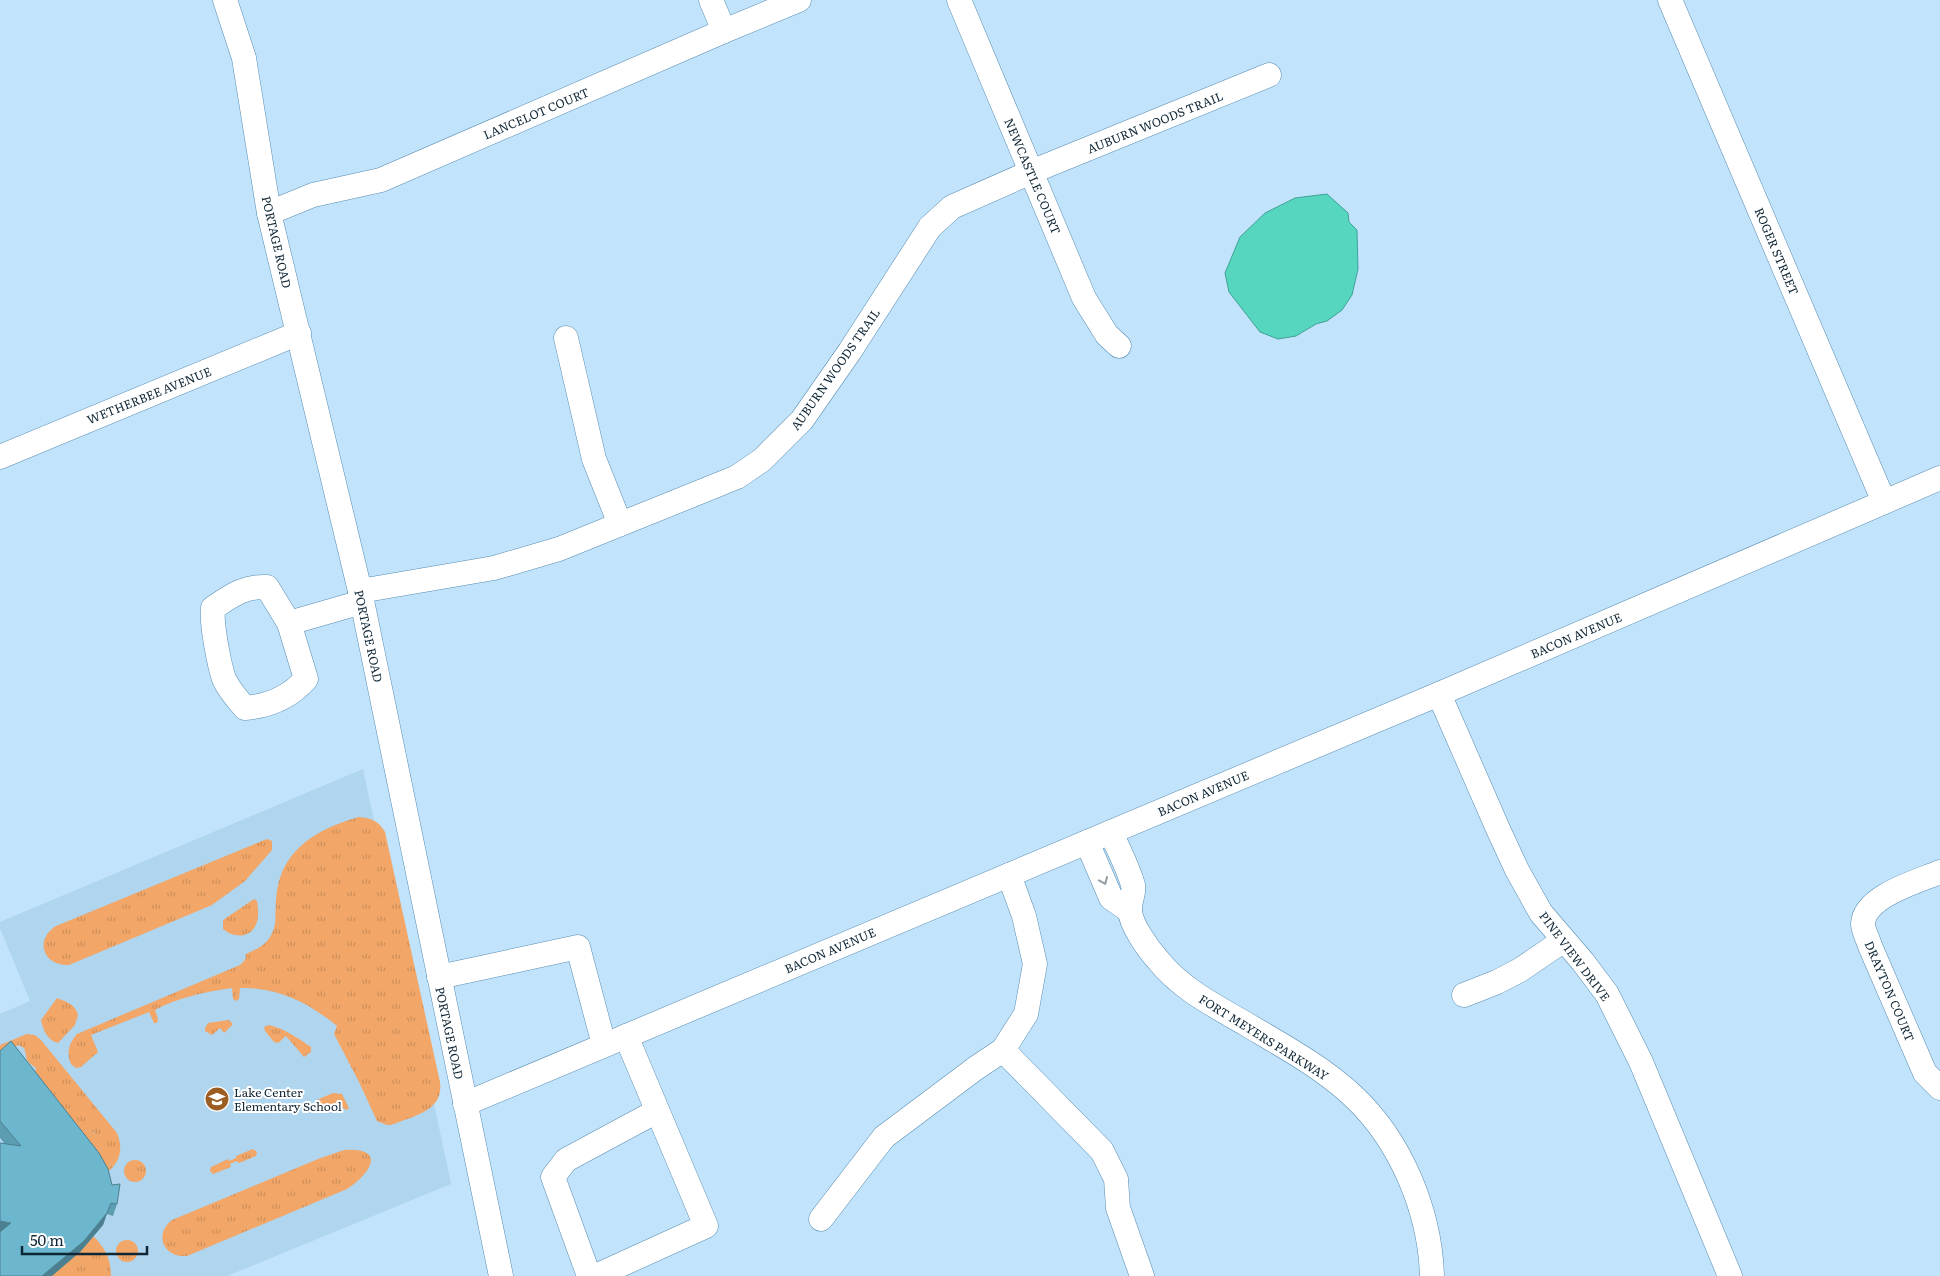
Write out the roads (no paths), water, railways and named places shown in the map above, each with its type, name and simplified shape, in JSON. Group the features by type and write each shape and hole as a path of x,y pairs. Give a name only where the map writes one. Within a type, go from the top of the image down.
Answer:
{"street":[{"name":"PORTAGE ROAD","path":"225,0 244,58 269,213 361,596 501,1276"},
{"path":"712,0 724,30"},
{"name":"LANCELOT COURT","path":"269,213 313,195 381,180 724,30 799,0"},
{"name":"NEWCASTLE COURT","path":"958,0 1084,298 1107,335 1119,346"},
{"name":"ROGER STREET","path":"1670,0 1884,502"},
{"name":"AUBURN WOODS TRAIL","path":"289,623 361,596 494,568 559,549 736,477 762,460 802,420 850,351 930,227 952,207 1031,172 1269,75"},
{"name":"WETHERBEE AVENUE","path":"0,456 298,333"},
{"path":"566,338 594,459 620,524"},
{"name":"BACON AVENUE","path":"465,1104 1439,694 1940,478"},
{"path":"254,587 267,587 289,623 306,678 296,690 277,701 258,707 245,708 233,696 224,679 211,619 213,608 232,595 254,587"},
{"name":"PINE VIEW DRIVE","path":"1439,694 1517,870 1542,913 1607,994 1641,1062 1730,1276"},
{"path":"1111,832 1133,886 1130,912"},
{"name":"FORT MEYERS PARKWAY","path":"1087,842 1111,898 1130,912 1140,935 1158,961 1189,990 1314,1066 1353,1096 1377,1122 1399,1158 1416,1194 1428,1234 1432,1276"},
{"name":"DRAYTON COURT","path":"1940,872 1875,902 1866,914 1863,924 1870,946 1925,1073 1940,1088"},
{"path":"821,1219 884,1137 1003,1050 1026,1014 1035,964 1024,916 1008,875"},
{"path":"1464,995 1520,970 1564,940"},
{"path":"439,978 578,947 604,1045"},
{"path":"596,1276 706,1226 626,1036"},
{"path":"1003,1050 1102,1151 1116,1179 1118,1208 1142,1276"},
{"path":"589,1276 553,1177 566,1160 657,1111"}],"place":[{"name":"Lake Center Elementary School","path":"217,1099"}]}
